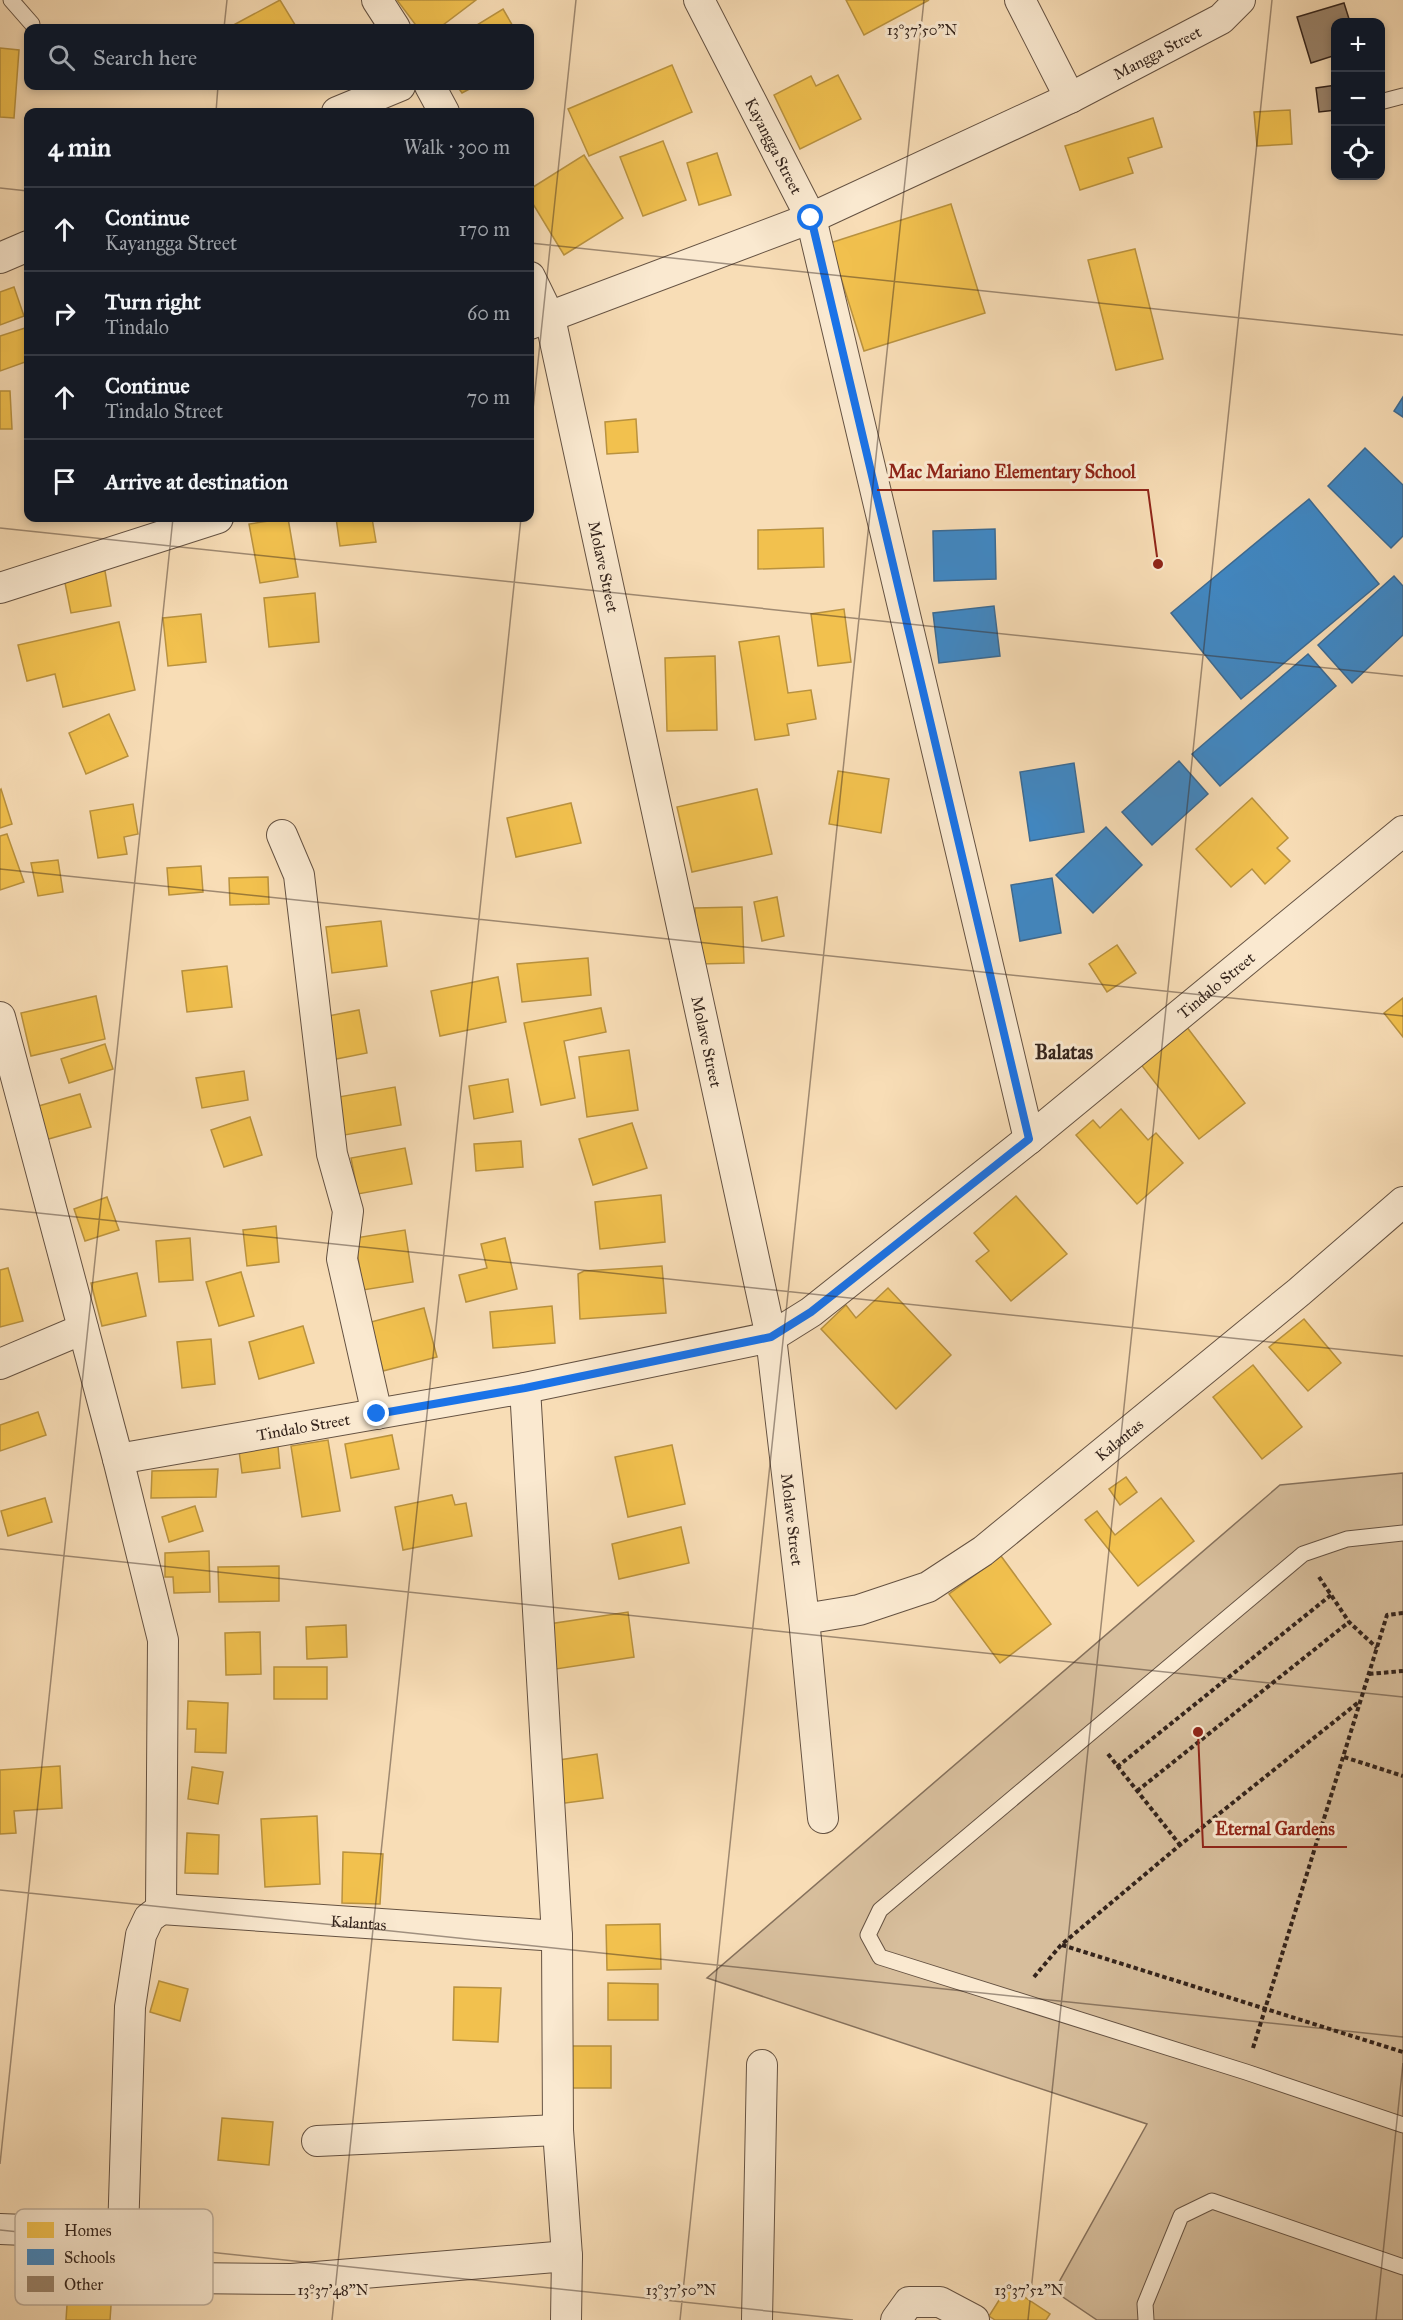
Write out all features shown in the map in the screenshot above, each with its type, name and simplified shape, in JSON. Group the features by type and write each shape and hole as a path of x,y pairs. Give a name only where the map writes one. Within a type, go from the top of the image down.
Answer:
{"street":[{"path":"377,0 392,24"},
{"name":"Kayangga Street","path":"699,0 811,218 1029,1139"},
{"path":"1020,0 1070,98"},
{"name":"Mangga Street","path":"540,321 811,218 1070,98 1221,19 1240,0"},
{"path":"347,108 390,90"},
{"path":"432,90 442,108"},
{"path":"0,258 24,248"},
{"name":"Molave Street","path":"534,295 771,1337 804,1619 823,1818"},
{"path":"0,588 206,522"},
{"name":"Tindalo Street","path":"118,1459 525,1388 771,1337 811,1312 1029,1139 1403,831"},
{"path":"282,835 299,875 332,1154 348,1211 342,1259 377,1414"},
{"path":"0,1017 118,1459 163,1640 161,1909 149,1918 141,1935 130,2007 124,2209"},
{"name":"Kalantas","path":"804,1619 859,1610 927,1587 983,1551 1299,1292 1403,1202"},
{"path":"0,1364 83,1329"},
{"path":"525,1388 557,1936 558,2130 567,2256 566,2320"},
{"name":"Kalantas","path":"161,1909 557,1936"},
{"path":"757,2320 762,2065"},
{"path":"317,2142 558,2130"},
{"path":"0,2229 15,2230"},
{"path":"213,2278 292,2278 567,2256"},
{"path":"896,2320 909,2302 940,2302 974,2320"}],"lane":[{"path":"11,0 32,24"},
{"path":"1385,101 1403,96"},
{"path":"1403,1533 1347,1539 1303,1554 880,1910 868,1935 880,1957 1246,2072 1403,2125"},
{"path":"1146,2320 1145,2304 1181,2216 1212,2201 1403,2267"}],"path":[{"path":"1303,1554 1349,1622 1377,1648"},
{"path":"1117,1767 1331,1595"},
{"path":"1246,2072 1387,1615 1403,1613"},
{"path":"1137,1791 1349,1622"},
{"path":"1369,1674 1403,1671"},
{"path":"1014,2000 1061,1944 1361,1700"},
{"path":"1091,1732 1180,1845"},
{"path":"1343,1757 1403,1776"},
{"path":"1061,1944 1403,2052"}],"shaded area":[{"path":"1403,1473 1403,2320 1097,2320 1054,2291 1147,2124 707,1978 1280,1485"}],"building: Homes":[{"path":"280,0 295,24 235,24"},
{"path":"397,0 476,0 444,24 415,24"},
{"path":"846,0 929,0 864,35"},
{"path":"503,9 512,24 479,24"},
{"path":"0,48 19,50 14,118 0,117"},
{"path":"672,65 692,112 589,156 568,109"},
{"path":"838,75 861,119 800,149 774,95 811,76 816,86"},
{"path":"1290,110 1292,144 1257,146 1254,112"},
{"path":"1153,118 1162,147 1128,158 1133,173 1080,190 1065,146"},
{"path":"663,141 686,200 643,216 620,157"},
{"path":"717,153 731,195 699,205 687,163"},
{"path":"584,155 623,218 564,255 534,206 534,186"},
{"path":"951,204 985,313 864,351 830,243"},
{"path":"1135,249 1163,359 1116,370 1088,260"},
{"path":"14,287 24,316 0,325 0,292"},
{"path":"24,328 24,362 0,371 0,336"},
{"path":"0,391 10,391 12,429 0,429"},
{"path":"636,419 638,452 607,454 605,422"},
{"path":"289,522 298,577 260,583 249,524"},
{"path":"337,522 373,522 376,542 340,546"},
{"path":"823,528 824,567 758,569 758,530"},
{"path":"105,571 111,606 71,613 64,578"},
{"path":"315,593 319,642 269,647 264,598"},
{"path":"844,609 851,662 818,666 811,614"},
{"path":"201,614 206,662 168,666 163,618"},
{"path":"119,622 135,690 63,707 55,674 27,681 18,645"},
{"path":"779,636 788,693 811,690 816,719 787,724 789,735 755,740 739,642"},
{"path":"715,656 717,730 667,731 665,658"},
{"path":"109,714 128,756 86,774 69,733"},
{"path":"838,771 889,779 881,833 829,824"},
{"path":"757,789 772,854 692,872 677,807"},
{"path":"0,790 12,824 0,828"},
{"path":"1252,798 1288,838 1277,848 1290,861 1265,884 1252,869 1231,887 1196,849"},
{"path":"571,803 581,843 516,857 507,818"},
{"path":"133,804 138,834 124,837 127,854 98,858 90,811"},
{"path":"7,834 24,882 0,890 0,836"},
{"path":"58,860 63,892 38,896 31,863"},
{"path":"201,866 203,892 169,895 167,868"},
{"path":"268,877 269,904 230,905 229,878"},
{"path":"777,897 784,936 762,941 754,902"},
{"path":"742,907 744,963 697,964 695,908"},
{"path":"381,921 387,966 332,973 326,927"},
{"path":"1117,945 1136,973 1107,992 1089,964"},
{"path":"588,958 591,995 522,1002 517,964"},
{"path":"227,966 232,1007 187,1012 182,971"},
{"path":"498,977 506,1022 440,1036 431,991"},
{"path":"96,996 105,1039 31,1056 21,1013"},
{"path":"1403,998 1403,1037 1384,1013"},
{"path":"601,1008 606,1032 564,1041 575,1098 541,1105 524,1023"},
{"path":"359,1010 367,1053 326,1061 318,1018"},
{"path":"1186,1026 1245,1103 1199,1139 1139,1062"},
{"path":"105,1044 113,1069 69,1083 61,1059"},
{"path":"629,1050 638,1110 587,1117 579,1057"},
{"path":"244,1071 248,1100 202,1108 196,1078"},
{"path":"508,1079 513,1112 474,1119 469,1086"},
{"path":"395,1087 401,1125 339,1136 333,1098"},
{"path":"80,1094 91,1127 45,1140 35,1107"},
{"path":"1121,1109 1148,1140 1156,1133 1183,1163 1137,1204 1076,1135 1093,1120 1100,1128"},
{"path":"250,1117 262,1155 224,1167 211,1130"},
{"path":"632,1123 647,1168 593,1185 579,1139"},
{"path":"521,1141 523,1167 476,1171 474,1144"},
{"path":"405,1148 412,1184 358,1194 351,1158"},
{"path":"661,1195 665,1242 600,1249 595,1202"},
{"path":"1016,1196 1067,1254 1011,1301 976,1261 989,1251 974,1233"},
{"path":"107,1197 119,1230 85,1241 74,1209"},
{"path":"276,1226 279,1262 247,1266 243,1230"},
{"path":"405,1230 413,1282 363,1290 355,1238"},
{"path":"190,1238 193,1280 159,1282 156,1241"},
{"path":"505,1238 517,1289 466,1302 459,1275 487,1268 481,1244"},
{"path":"662,1266 666,1313 580,1319 578,1274 584,1271"},
{"path":"8,1268 23,1321 0,1327 0,1270"},
{"path":"241,1272 254,1316 219,1326 206,1282"},
{"path":"137,1273 146,1316 102,1326 91,1283"},
{"path":"888,1288 951,1355 896,1409 821,1329 846,1305 856,1318"},
{"path":"552,1306 555,1343 493,1348 490,1312"},
{"path":"424,1308 437,1357 383,1371 371,1322"},
{"path":"1304,1319 1341,1363 1308,1391 1269,1347"},
{"path":"303,1326 314,1363 259,1379 249,1342"},
{"path":"211,1339 215,1384 182,1388 177,1342"},
{"path":"1253,1365 1302,1427 1262,1459 1213,1397"},
{"path":"38,1412 46,1435 0,1451 0,1425"},
{"path":"392,1435 399,1469 351,1478 345,1444"},
{"path":"328,1440 340,1511 302,1517 291,1446"},
{"path":"672,1445 685,1504 628,1517 615,1457"},
{"path":"278,1446 280,1468 242,1473 239,1451"},
{"path":"218,1469 216,1497 151,1498 152,1471"},
{"path":"1126,1477 1137,1492 1120,1505 1109,1489"},
{"path":"452,1495 455,1505 466,1503 472,1536 403,1550 395,1507"},
{"path":"45,1498 52,1522 8,1536 1,1511"},
{"path":"1161,1498 1194,1541 1138,1586 1085,1520 1097,1511 1115,1535"},
{"path":"195,1506 203,1531 169,1542 162,1517"},
{"path":"681,1527 689,1563 619,1579 612,1544"},
{"path":"209,1551 210,1592 174,1593 173,1577 165,1577 165,1553"},
{"path":"1001,1556 1051,1624 1000,1663 949,1594"},
{"path":"279,1566 279,1601 219,1602 218,1567"},
{"path":"628,1612 634,1657 556,1669 549,1624"},
{"path":"346,1625 347,1657 307,1659 306,1627"},
{"path":"260,1632 261,1674 226,1675 225,1633"},
{"path":"274,1667 327,1667 327,1699 274,1699"},
{"path":"188,1701 228,1703 226,1753 195,1752 196,1729 187,1729"},
{"path":"597,1754 603,1798 558,1804 553,1761"},
{"path":"60,1766 62,1808 14,1811 16,1833 0,1834 0,1770"},
{"path":"192,1767 223,1772 218,1804 188,1799"},
{"path":"317,1816 320,1884 265,1887 261,1819"},
{"path":"187,1833 219,1835 218,1874 185,1873"},
{"path":"343,1852 383,1854 380,1904 342,1903"},
{"path":"660,1924 661,1969 607,1970 606,1925"},
{"path":"159,1981 188,1989 180,2021 150,2012"},
{"path":"608,1983 658,1984 658,2020 608,2020"},
{"path":"454,1987 501,1988 498,2042 453,2040"},
{"path":"570,2046 611,2046 611,2088 570,2088"},
{"path":"222,2118 273,2122 269,2165 218,2160"},
{"path":"1008,2286 1050,2314 1046,2320 995,2320 989,2316"},
{"path":"67,2305 111,2305 110,2320 66,2320"}],"building: Schools":[{"path":"1403,397 1403,417 1394,411"},
{"path":"1365,448 1403,485 1403,536 1391,548 1328,486"},
{"path":"1309,499 1379,584 1241,699 1171,613"},
{"path":"995,529 996,579 934,581 933,531"},
{"path":"1394,576 1403,586 1403,635 1352,683 1318,645"},
{"path":"994,606 1000,656 939,663 933,613"},
{"path":"1308,654 1336,686 1220,786 1192,754"},
{"path":"1179,761 1208,794 1152,845 1122,812"},
{"path":"1074,763 1084,832 1030,841 1020,772"},
{"path":"1106,827 1142,865 1093,913 1056,875"},
{"path":"1052,878 1061,933 1020,941 1011,885"}],"building: Other":[{"path":"1344,3 1349,18 1331,18 1331,57 1311,63 1297,17"},
{"path":"1331,86 1331,111 1319,112 1316,88"}],"place":[{"name":"Mac Mariano Elementary School","path":"1158,564"},
{"name":"Eternal Gardens","path":"1198,1732"}],"district":[{"name":"Balatas","path":"1064,1052"}],"route":[{"path":"377,1414 525,1388 771,1337 811,1312 1029,1139 811,218"}]}
